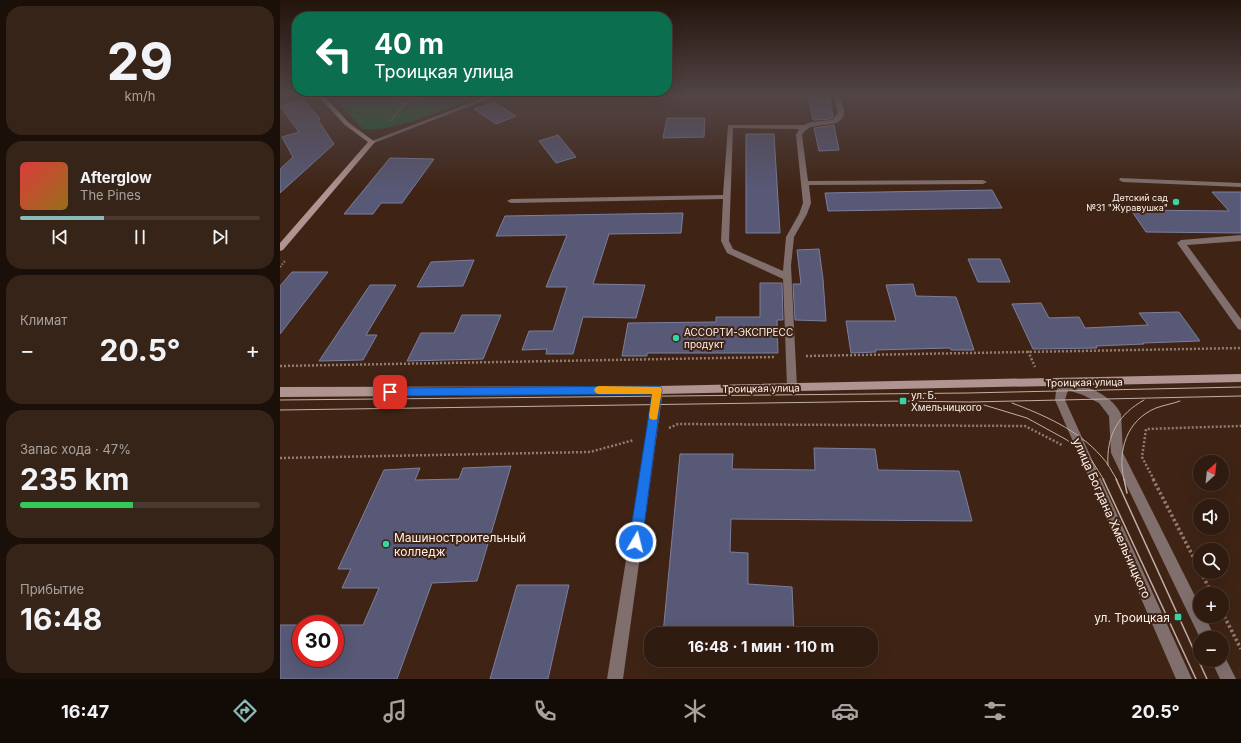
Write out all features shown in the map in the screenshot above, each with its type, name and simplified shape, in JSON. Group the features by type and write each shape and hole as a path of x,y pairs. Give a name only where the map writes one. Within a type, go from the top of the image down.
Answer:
{"street":[{"path":"352,128 372,142"},
{"path":"280,248 372,142 410,128"},
{"path":"730,128 725,241 730,251 787,277"},
{"path":"792,387 792,356 787,266 790,237 803,214 807,203 799,135 802,129 805,128"},
{"path":"1123,180 1241,185"},
{"path":"804,183 983,182"},
{"path":"511,201 727,197"},
{"path":"1241,238 1181,243 1241,326"},
{"name":"Троицкая улица","path":"280,392 658,390 1241,378"},
{"path":"1049,382 1086,391 1103,400 1115,414 1117,453 1205,631"},
{"path":"1065,386 1098,382"},
{"name":"улица Богдана Хмельницкого","path":"1065,386 1060,391 1060,400 1184,679"},
{"path":"616,679 658,390"},
{"path":"1222,667 1228,679"}],"path":[{"path":"372,142 384,128"},
{"path":"280,366 1241,348"},
{"path":"280,458 590,452 651,436 678,424 1025,426 1063,446"},
{"path":"1193,556 1142,457 1146,429 1241,426"},
{"path":"1228,623 1241,649"}],"green space":[{"path":"362,128 386,128 376,129"}],"building":[{"path":"296,128 323,128 334,144 280,193 280,169 293,157 282,137 299,132"},
{"path":"665,128 704,128 704,137 663,138"},
{"path":"814,128 835,128 839,150 819,151"},
{"path":"746,134 774,134 780,233 746,233"},
{"path":"558,135 576,157 556,163 539,141"},
{"path":"390,158 434,159 402,203 381,203 373,214 344,214"},
{"path":"992,190 1002,208 828,211 825,193"},
{"path":"1212,192 1241,192 1241,233 1146,232 1131,210 1229,211"},
{"path":"683,213 681,233 609,234 593,284 645,285 636,318 583,317 573,354 546,354 547,349 522,350 529,331 553,331 567,287 546,287 567,235 496,236 505,216"},
{"path":"819,249 826,321 795,320 793,284 801,284 797,250"},
{"path":"968,259 1000,259 1010,282 978,282"},
{"path":"474,260 463,286 417,287 431,262"},
{"path":"292,272 328,272 280,334 280,286"},
{"path":"760,283 782,283 783,320 777,320 778,353 647,353 647,356 622,356 628,323 716,322 716,317 760,317"},
{"path":"913,284 916,296 956,297 974,350 951,350 950,348 875,350 876,352 851,353 846,321 896,321 886,285"},
{"path":"370,285 396,285 366,335 377,335 363,360 319,361"},
{"path":"1041,303 1049,318 1079,317 1085,328 1148,325 1139,313 1179,312 1200,341 1096,346 1097,348 1033,349 1012,304"},
{"path":"462,315 501,315 483,359 407,361 421,333 454,333"},
{"path":"814,448 875,449 878,470 959,471 972,521 731,519 730,552 748,553 748,584 792,587 794,627 664,627 680,454 733,454 732,469 815,470"},
{"path":"511,466 477,581 432,583 397,679 280,679 280,625 292,625 292,667 344,667 344,625 363,625 379,588 342,588 351,569 338,569 384,470 420,468 415,480 459,479 463,468"},
{"path":"517,585 569,585 548,679 490,679"}],"tram line":[{"path":"280,400 967,393 1241,387"},
{"path":"280,410 903,401 970,402 1241,396"},
{"path":"1108,465 1109,444 1116,426 1128,412 1144,400"},
{"path":"1124,480 1122,469 1123,447 1131,428 1146,413 1156,408 1180,401"},
{"path":"1012,403 1048,418 1082,438 1108,465"},
{"path":"984,405 1027,418 1067,440 1092,461 1104,480"},
{"path":"1108,465 1117,480"},
{"path":"1103,479 1196,679"},
{"path":"1116,479 1207,679"},
{"path":"1124,479 1127,493"}],"slow traffic":[{"path":"599,390 658,390 654,416"}],"place":[{"name":"Детский сад №31 \"Журавушка\"","path":"1176,202"},
{"name":"АССОРТИ-ЭКСПРЕСС продукт","path":"676,338"},
{"name":"ул. Б. Хмельницкого","path":"903,401"},
{"name":"Машиностроительный колледж","path":"386,544"},
{"name":"ул. Троицкая","path":"1178,617"}],"route":[{"path":"390,392 658,390 636,542"}]}
